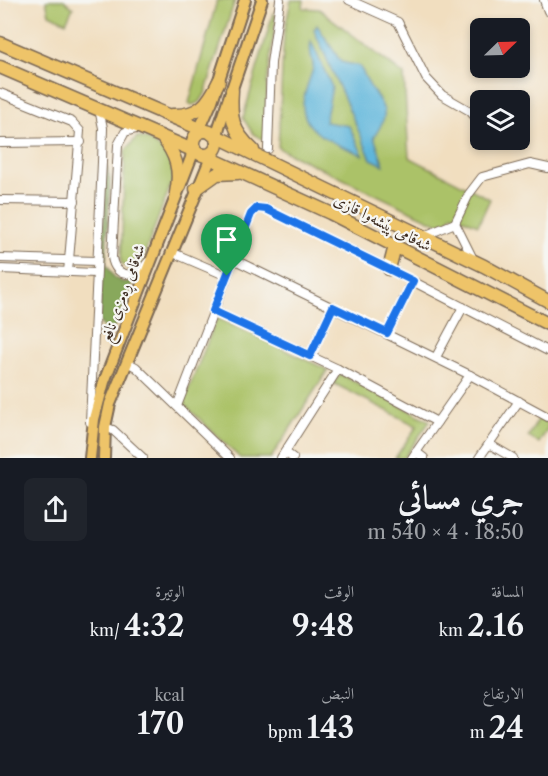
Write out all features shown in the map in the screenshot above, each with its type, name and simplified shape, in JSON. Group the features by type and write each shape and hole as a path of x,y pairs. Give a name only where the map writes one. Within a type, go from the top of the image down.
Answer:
{"highway":[{"name":"شەقامی پێشەوا قازی","path":"0,43 164,113 247,175 395,246 548,324"},
{"name":"شەقامی پێشەوا قازی","path":"0,67 162,136 267,155 548,301"},
{"path":"164,113 182,115 200,110 209,101 219,81"},
{"path":"232,90 231,110 234,129 241,139 267,155"},
{"path":"162,136 171,148 178,165 176,193"},
{"path":"198,185 217,174 247,175"},
{"path":"389,268 395,246"}],"main road":[{"path":"204,143 219,81 245,0"},
{"path":"204,143 232,90 262,0"},
{"name":"شەقامی ڕەمزی نافع","path":"90,458 94,419 104,382 176,193 184,175 204,143"},
{"name":"شەقامی ڕەمزی نافع","path":"104,458 105,427 110,404 198,185 204,143"},
{"path":"184,175 193,173 198,185"}],"street":[{"path":"267,155 272,63 280,0"},
{"path":"349,0 398,22 426,78 442,95 470,111"},
{"path":"544,0 548,11"},
{"path":"0,93 72,122 80,130 81,142 68,272"},
{"path":"90,444 95,273 103,128 99,109"},
{"path":"142,128 128,130 120,138 112,257 114,266 123,274 136,274 143,269 152,255"},
{"path":"0,142 81,142"},
{"path":"102,162 112,160 116,177"},
{"path":"422,236 455,223 469,194 482,177 530,164 548,168"},
{"path":"0,200 75,201"},
{"path":"177,406 251,214 257,208 266,209 389,268 548,351"},
{"path":"455,223 475,262"},
{"path":"171,252 227,276"},
{"path":"0,258 96,261"},
{"path":"233,259 436,357 548,417"},
{"path":"0,269 95,273"},
{"path":"387,333 413,281"},
{"path":"310,356 333,307"},
{"path":"436,357 463,307"},
{"path":"213,311 338,369 437,422"},
{"path":"127,362 177,406 230,458"},
{"path":"292,458 283,455 338,369"},
{"path":"424,458 414,455 470,375"},
{"path":"479,458 519,401"},
{"path":"105,427 113,430 143,458"},
{"path":"489,444 513,458"}],"green space":[{"path":"46,0 64,0 73,8 66,22 49,14"},
{"path":"217,0 235,0 205,94 200,102 192,105 189,103"},
{"path":"291,0 304,0 303,8 319,9 404,75 409,157 490,199 478,225 452,214 448,221 438,224 278,148 284,33"},
{"path":"273,13 276,16 267,83 266,141 253,134 243,118"},
{"path":"137,137 147,139 171,156 173,179 140,266 129,269 121,263 125,151"},
{"path":"106,164 110,180 106,264 114,277 122,282 133,281 115,326 110,331 105,330 99,322"},
{"path":"217,318 328,370 271,458 240,458 183,403"},
{"path":"340,374 430,421 404,458 395,458 417,426 333,383"},
{"path":"539,418 548,423 548,428 539,443 528,437"}],"water":[{"path":"317,25 341,62 359,66 384,109 382,124 374,137 384,165 371,159 314,30"},
{"path":"311,41 332,87 325,122 349,126 363,155 334,143 315,131 304,115 303,104 313,68"}],"route":[{"path":"257,208 266,209 413,281 387,333 333,307 310,356 213,311 227,276 251,214 257,208"}]}
